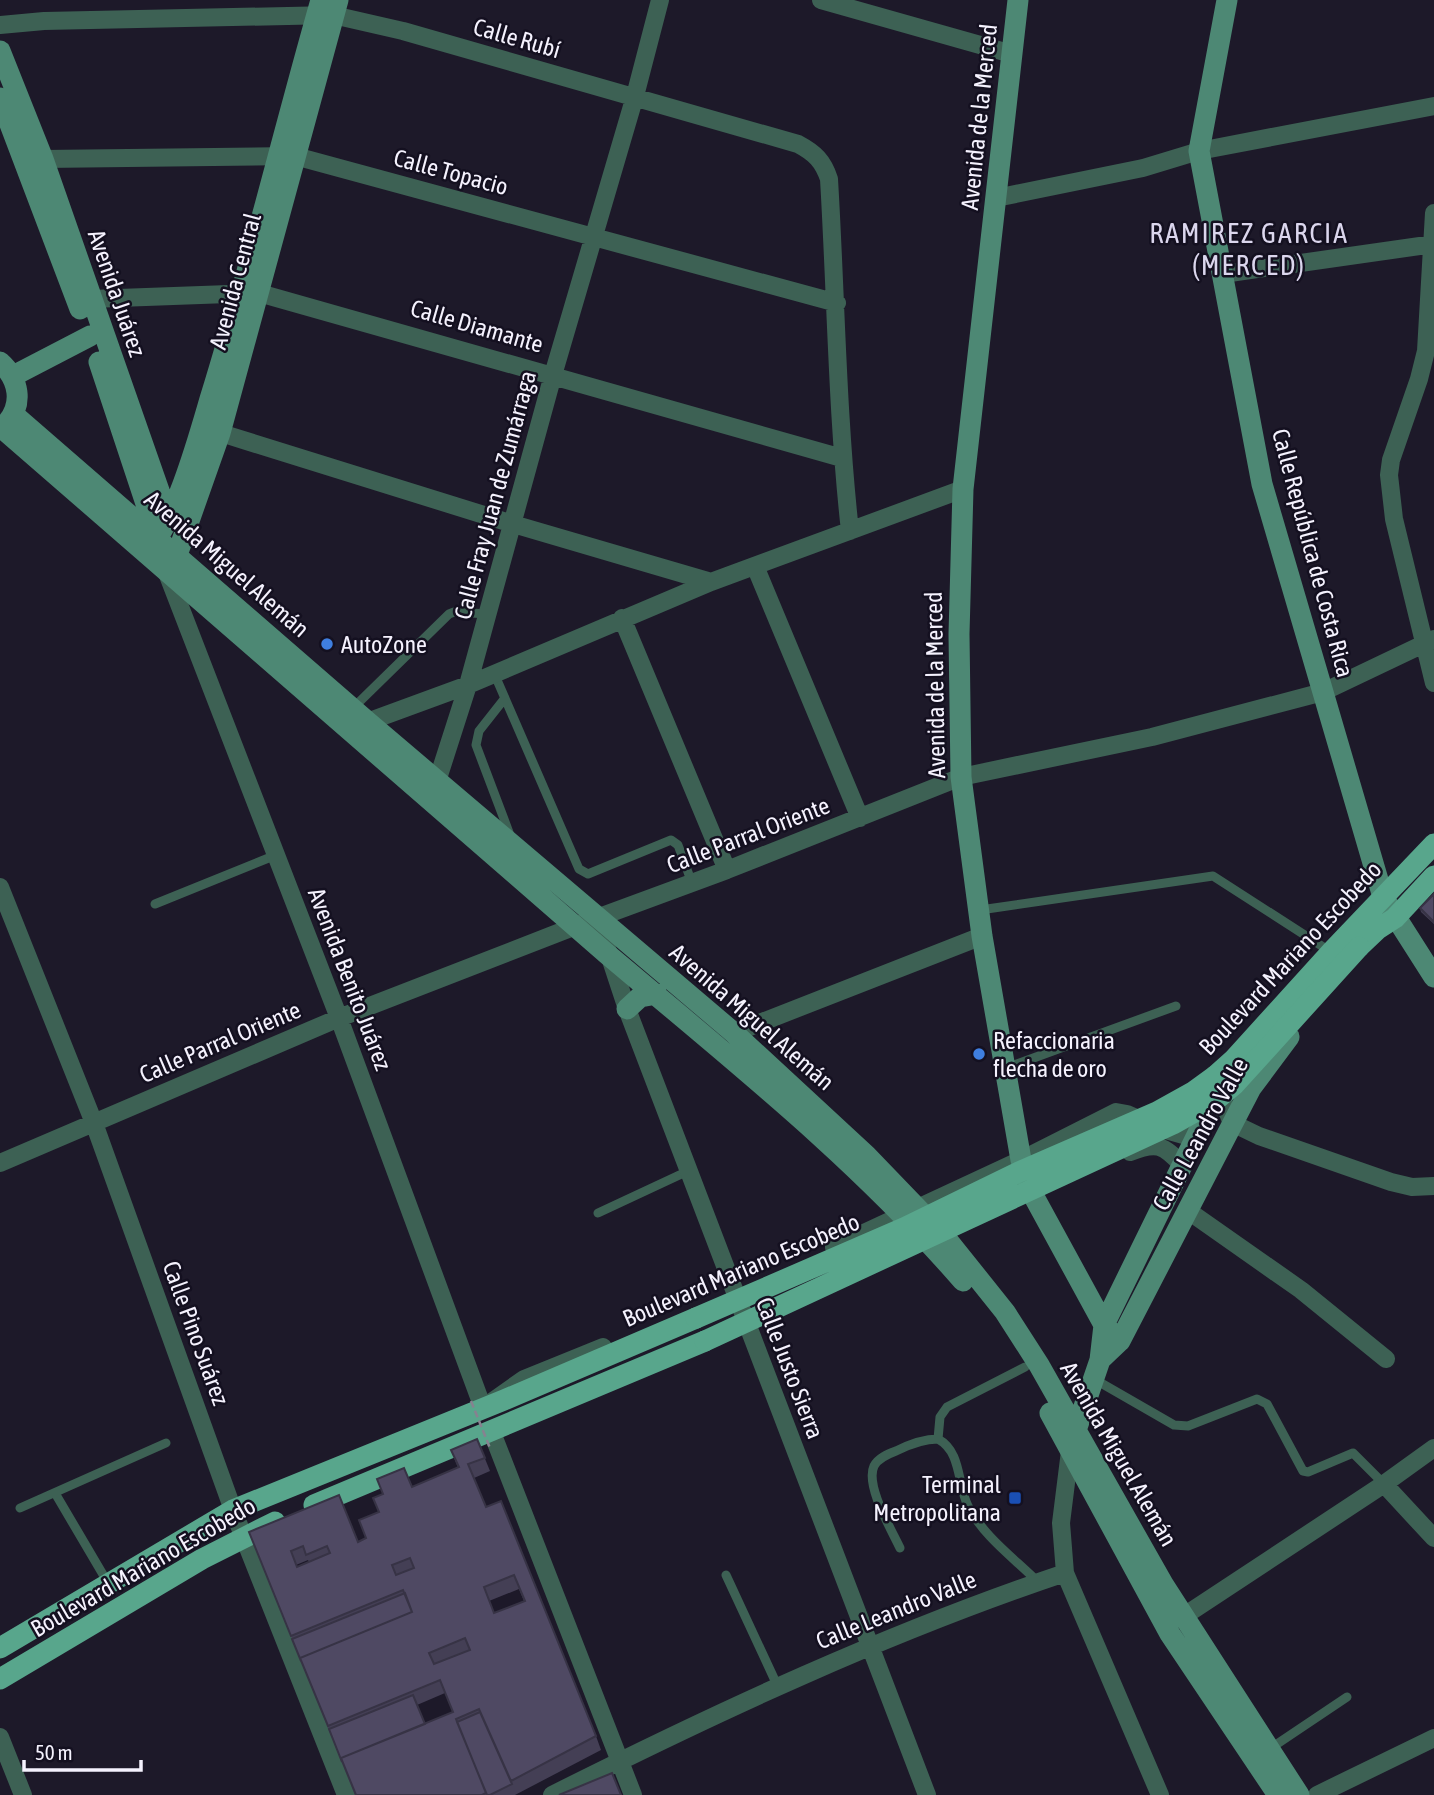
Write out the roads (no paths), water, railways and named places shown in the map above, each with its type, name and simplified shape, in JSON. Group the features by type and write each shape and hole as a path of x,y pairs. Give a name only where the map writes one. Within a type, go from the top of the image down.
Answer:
{"main road":[{"name":"Avenida de la Merced","path":"1018,0 963,489 959,634 961,777 982,936 1021,1160 1033,1195 1104,1325 1120,1341"},
{"name":"Calle República de Costa Rica","path":"1227,0 1199,152 1262,484 1384,897 1395,918 1432,968"},
{"name":"Avenida Central","path":"172,562 251,292 327,7"},
{"name":"Avenida Juárez","path":"0,51 43,159 169,518 172,562"},
{"name":"Avenida Juárez","path":"0,98 90,336 152,546"},
{"path":"5,424 18,397 6,369 90,336"},
{"name":"Avenida Miguel Alemán","path":"5,424 352,708 435,791 594,932 734,1033 867,1156 910,1212"},
{"name":"Avenida Central","path":"152,546 169,518 211,430"},
{"name":"Avenida Miguel Alemán","path":"172,562 346,729 515,847 657,995 910,1212 1005,1312 1039,1365 1073,1441 1170,1634 1278,1795"},
{"name":"Boulevard Mariano Escobedo","path":"0,1648 233,1510 477,1405 904,1228 1019,1172 1157,1112 1193,1092 1234,1059 1434,844"},
{"name":"Boulevard Mariano Escobedo","path":"0,1679 244,1536 295,1513 491,1439 512,1421 713,1341 1173,1124 1216,1100 1250,1069 1359,947 1395,918 1434,876"},
{"name":"Calle Leandro Valle","path":"1097,1370 1120,1341 1251,1088 1289,1037 1367,953 1395,918"},
{"path":"626,1009 637,999 657,995"},
{"name":"Calle Leandro Valle","path":"1073,1441 1097,1370 1104,1325 1234,1059"},
{"name":"Avenida Miguel Alemán","path":"938,1240 1025,1367 1298,1795"}],"street":[{"name":"Calle Fray Juan de Zumárraga","path":"435,791 468,685 660,0"},
{"path":"821,0 1012,54"},
{"name":"Calle Rubí","path":"0,25 34,21 327,7 798,144 819,158 829,179 837,303"},
{"path":"996,198 1143,168 1199,152 1434,106"},
{"name":"Calle Topacio","path":"43,159 287,155 837,303"},
{"path":"1434,213 1426,351 1391,460 1389,475 1394,519 1429,642 1434,683"},
{"path":"1223,274 1434,244"},
{"name":"Calle Diamante","path":"91,299 251,292 842,458"},
{"path":"837,303 842,458 850,531"},
{"path":"211,430 711,582"},
{"path":"346,729 369,723 468,685 711,582 963,489"},
{"name":"Avenida Benito Juárez","path":"172,562 477,1405"},
{"path":"755,566 860,818"},
{"path":"622,618 727,870"},
{"name":"Calle Parral Oriente","path":"0,1163 339,1018 594,932 692,883 961,777 1152,737 1323,692 1429,642"},
{"name":"Calle Pino Suárez","path":"0,887 94,1123 233,1510 346,1795"},
{"name":"Calle Justo Sierra","path":"594,932 626,1009 927,1795"},
{"path":"734,1033 982,936"},
{"path":"1234,1059 1223,1101 1232,1123 1259,1136 1391,1182 1412,1187 1434,1186"},
{"path":"703,1312 735,1293 1021,1160 1116,1112 1194,1138"},
{"path":"713,1341 748,1328 1033,1195 1143,1147 1161,1146 1171,1152 1182,1165"},
{"path":"1187,1210 1301,1290 1386,1359"},
{"path":"703,1312 724,1321 725,1334 713,1341"},
{"path":"491,1439 633,1795"},
{"name":"Calle Leandro Valle","path":"552,1795 871,1646 1065,1573 1061,1523 1073,1441"},
{"path":"1184,1616 1434,1448"},
{"path":"1384,1484 1434,1538"},
{"path":"1065,1573 1160,1795"},
{"path":"0,1737 23,1795"},
{"path":"1317,1795 1434,1738"}],"lane":[{"path":"352,708 449,614 488,614"},
{"path":"494,673 579,869 588,874 671,840 678,845 692,883"},
{"path":"505,698 479,731 476,745 515,847"},
{"path":"155,905 276,855"},
{"path":"979,910 1213,876 1331,952"},
{"path":"594,932 797,1104 910,1212"},
{"path":"1004,1069 1176,1006"},
{"path":"598,1213 688,1171"},
{"path":"938,1439 940,1416 947,1407 1025,1367"},
{"path":"1097,1370 1174,1425 1188,1426 1261,1399 1267,1404 1303,1471 1308,1472 1353,1453 1384,1484"},
{"path":"900,1548 877,1499 873,1471 875,1464 898,1449 920,1441 938,1439 951,1449 962,1493 979,1524 1038,1582"},
{"path":"1073,1441 1179,1629 1289,1795"},
{"path":"20,1508 166,1443"},
{"path":"55,1493 108,1583"},
{"path":"726,1574 779,1688"},
{"path":"1269,1749 1347,1697"}],"place":[{"name":"AutoZone","path":"327,644"},
{"name":"Refaccionaria flecha de oro","path":"979,1054"},
{"name":"Terminal Metropolitana","path":"1015,1498"}],"district":[{"name":"RAMIREZ GARCIA (MERCED)","path":"1249,249"}]}
